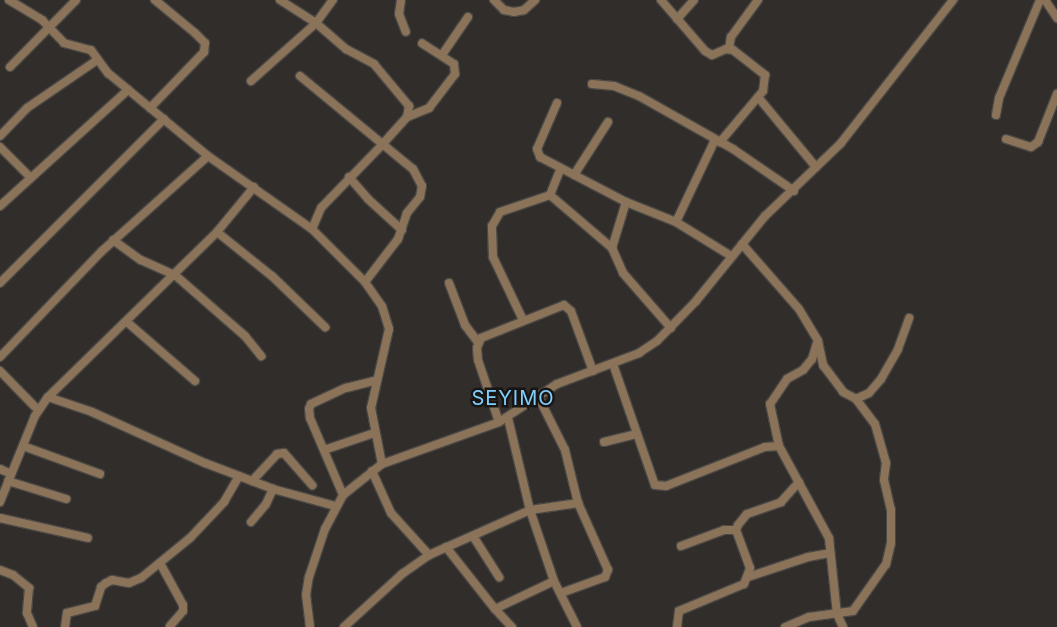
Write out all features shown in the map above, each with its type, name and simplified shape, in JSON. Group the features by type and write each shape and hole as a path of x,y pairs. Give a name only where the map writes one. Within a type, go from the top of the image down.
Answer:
{"street":[{"path":"9,0 49,27 64,43 91,50 97,60 128,90 208,156 312,229 365,282 382,306 389,329 375,381 371,408 374,433 382,464"},
{"path":"10,67 76,0"},
{"path":"150,108 204,52 205,43 155,0"},
{"path":"280,0 316,23 331,38 374,64 410,106 407,117 382,146 320,208 312,229"},
{"path":"251,81 316,23 333,0"},
{"path":"401,0 399,14 406,32"},
{"path":"494,0 504,10 514,12 524,10 535,0"},
{"path":"662,0 709,54 729,49 765,75 765,85 758,97 718,141 676,222"},
{"path":"677,19 694,0"},
{"path":"729,49 731,37 758,0"},
{"path":"310,627 306,595 309,577 335,506 343,495 382,464 499,422 508,418 557,384 613,364 648,348 671,328 765,216 794,191 859,122 953,0"},
{"path":"996,115 998,98 1040,0"},
{"path":"1045,0 1057,18"},
{"path":"442,55 468,17"},
{"path":"407,117 429,108 456,74 454,64 422,43"},
{"path":"0,136 27,108 97,60"},
{"path":"300,76 382,146 413,169 422,186 420,197 407,213 402,230 365,282"},
{"path":"592,84 614,86 639,96 718,141 794,191"},
{"path":"0,206 29,176 128,90"},
{"path":"1006,139 1031,147 1038,142 1057,94"},
{"path":"758,97 816,167"},
{"path":"557,103 537,153 561,168 626,202 676,222 731,256"},
{"path":"0,282 164,119"},
{"path":"574,175 608,122"},
{"path":"0,147 29,176"},
{"path":"0,358 113,240 208,156"},
{"path":"523,320 493,257 490,232 500,212 550,195 561,168"},
{"path":"349,177 368,199 402,230"},
{"path":"0,502 38,410 48,397 175,275 217,232 254,187"},
{"path":"550,195 612,248 623,273 638,286 643,297 671,328"},
{"path":"612,248 626,202"},
{"path":"217,232 272,276 325,327"},
{"path":"113,240 141,260 175,275 245,336 261,356"},
{"path":"742,244 782,286 809,323 818,341 823,365 843,392 856,399 875,424 886,463 884,480 892,510 892,543 880,575 853,611 809,617 785,627"},
{"path":"449,283 465,325 478,342 478,360 499,422"},
{"path":"478,342 523,320 560,305 568,308 593,371"},
{"path":"856,399 870,393 881,379 898,349 909,318"},
{"path":"127,322 195,381"},
{"path":"818,341 812,359 803,370 787,379 770,404 779,446 829,538 837,614 843,627"},
{"path":"613,364 653,482 662,487 765,447 779,446"},
{"path":"0,372 38,410"},
{"path":"343,495 310,418 311,404 346,388 375,381"},
{"path":"538,396 564,450 578,503 608,570 605,577 561,593"},
{"path":"48,397 92,412 272,489 335,506"},
{"path":"508,418 530,510 554,581 577,627"},
{"path":"324,450 374,433"},
{"path":"604,442 637,434"},
{"path":"23,446 100,474"},
{"path":"252,481 277,454 284,453 312,485"},
{"path":"0,469 10,478 66,499"},
{"path":"372,471 391,513 429,555"},
{"path":"64,627 67,613 95,606 101,587 106,583 134,581 160,563 214,514 239,476"},
{"path":"736,530 747,514 781,502 799,482"},
{"path":"251,522 266,504 272,489"},
{"path":"344,627 402,574 429,555 530,510 578,503"},
{"path":"0,518 88,538"},
{"path":"681,546 724,530 736,530"},
{"path":"736,530 750,568 748,577"},
{"path":"473,536 499,577"},
{"path":"446,547 495,609 512,627"},
{"path":"677,627 679,611 737,588 748,577 808,557 830,553"},
{"path":"160,563 183,605 183,611 170,626"},
{"path":"0,570 12,575 29,588 27,613 33,627"},
{"path":"495,609 554,581"}],"district":[{"name":"SEYIMO","path":"513,398"}]}
